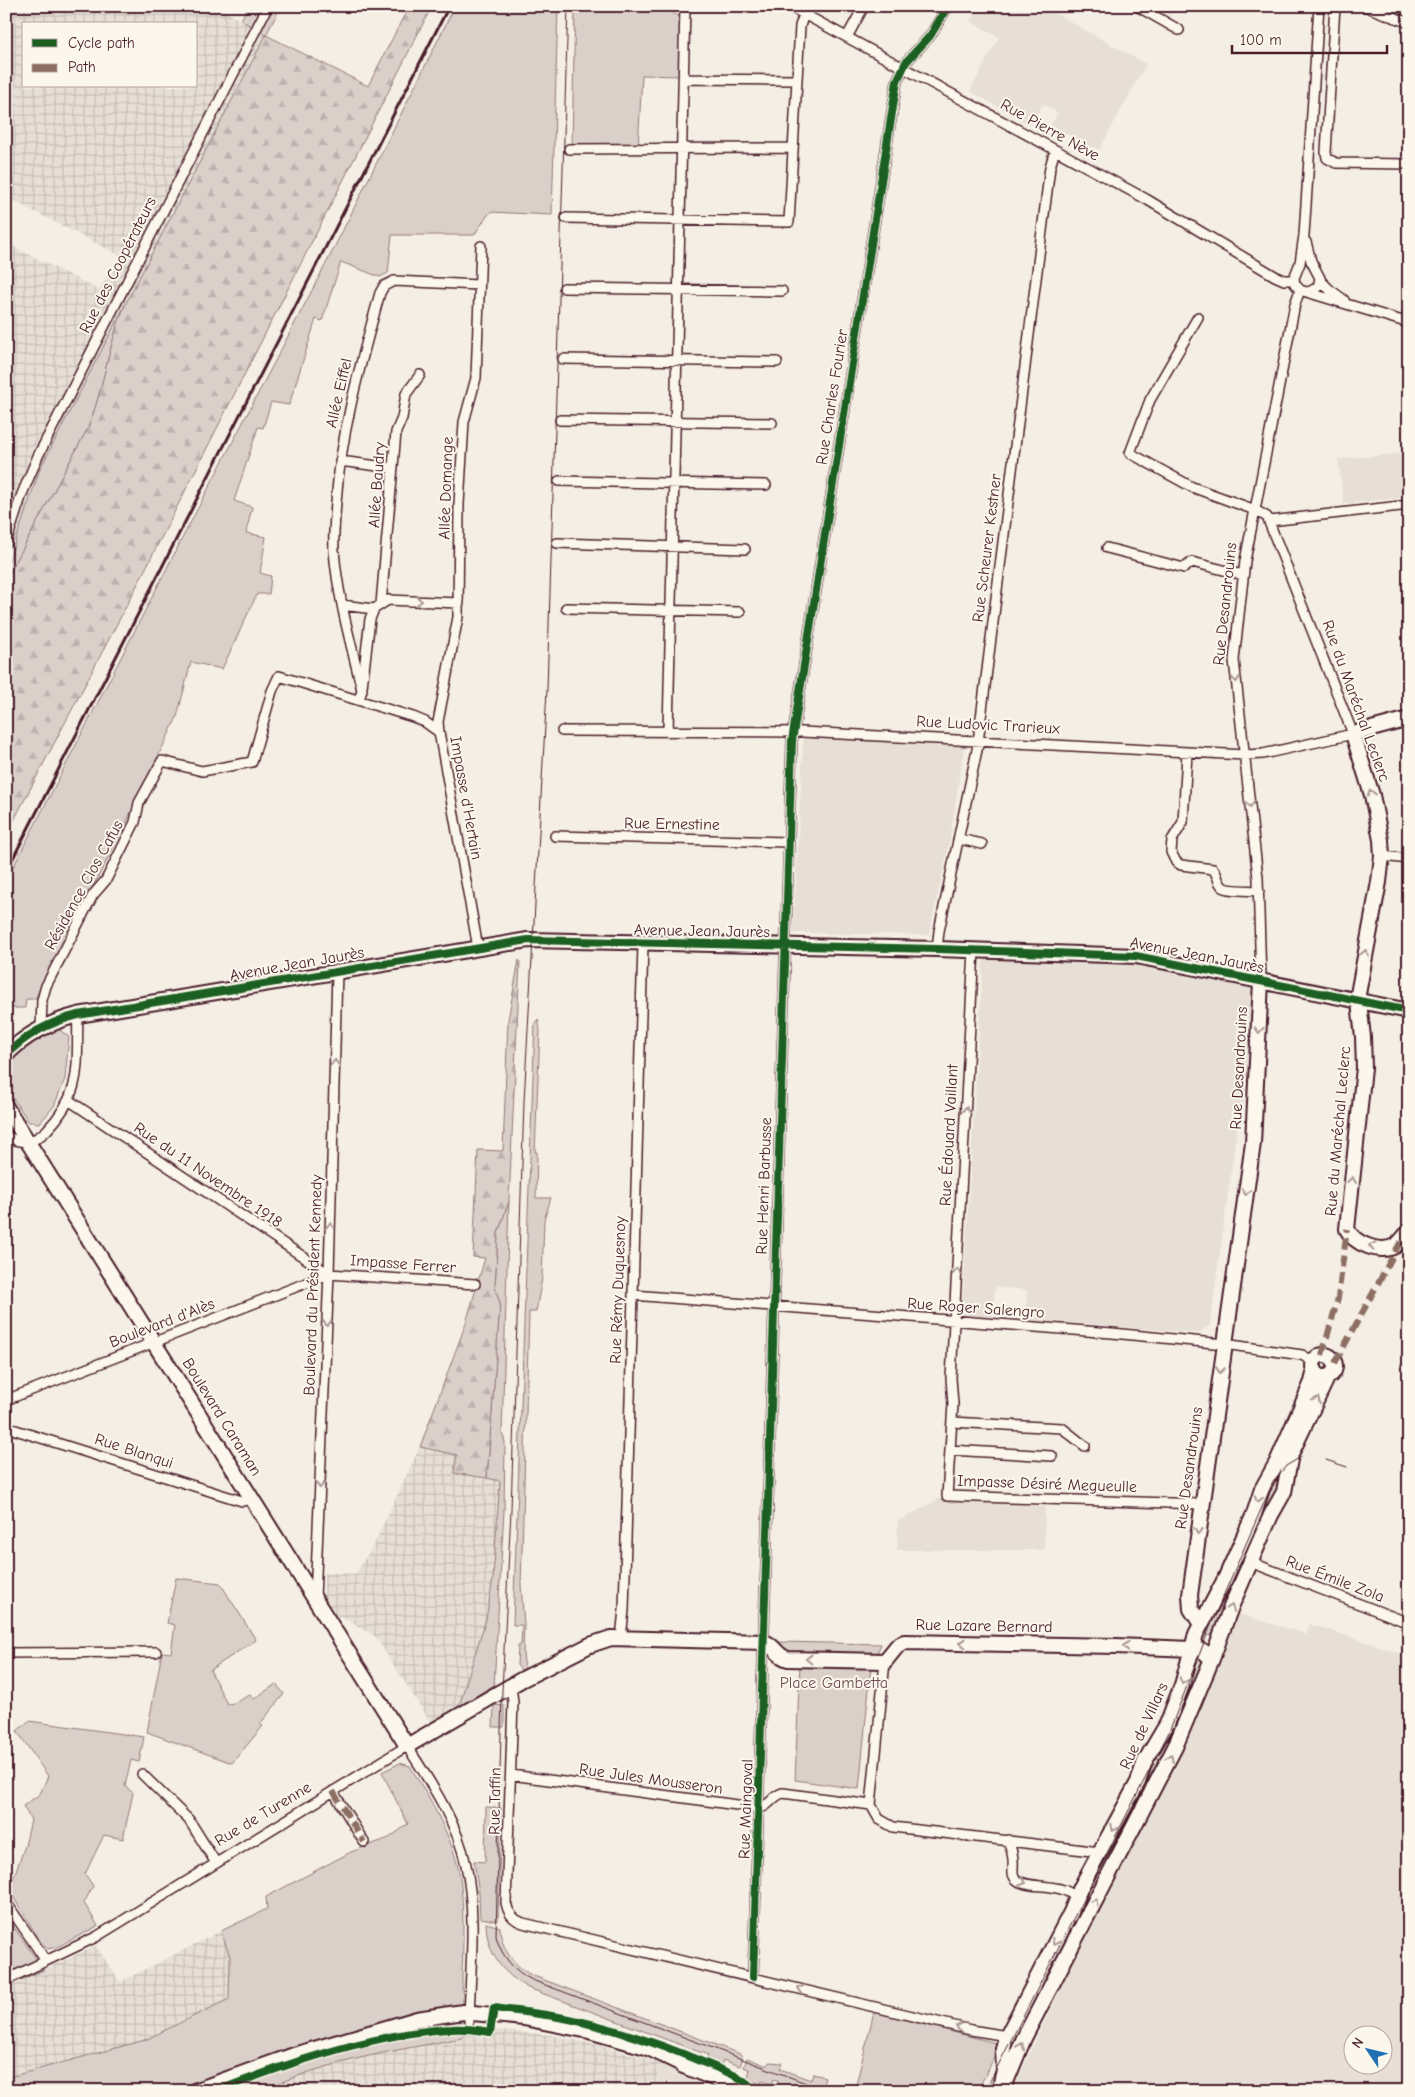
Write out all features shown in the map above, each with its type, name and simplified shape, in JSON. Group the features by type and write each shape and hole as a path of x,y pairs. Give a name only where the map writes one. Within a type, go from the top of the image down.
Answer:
{"street":[{"name":"Rue des Coopérateurs","path":"6,543 22,494 38,456 268,6"},
{"path":"668,731 685,6"},
{"name":"Rue Pierre Nève","path":"789,6 1146,199 1275,276 1284,280 1294,280"},
{"path":"847,37 864,6"},
{"path":"902,67 930,36 948,6"},
{"path":"1137,6 1179,30"},
{"path":"1319,6 1304,235 1298,271 1294,280 1304,291 1409,323"},
{"path":"1335,6 1327,158 1336,163 1409,164"},
{"path":"1364,6 1409,23"},
{"path":"566,218 789,222 800,26 804,14"},
{"name":"Rue Charles Fourier","path":"793,732 896,90 902,67"},
{"path":"684,78 797,80"},
{"path":"1314,79 1330,80"},
{"path":"569,149 793,148"},
{"name":"Rue Scheurer Kestner","path":"937,948 979,741 1050,167 1055,150"},
{"path":"1304,235 1309,257 1320,280 1332,292 1353,306"},
{"name":"Allée Domange","path":"439,732 438,722 457,625 459,603 459,504 464,422 476,378 481,246"},
{"path":"1298,271 1306,266 1316,269"},
{"path":"1255,510 1295,304 1304,291 1316,289 1320,280"},
{"name":"Allée Eiffel","path":"359,700 362,690 342,605 334,542 340,461 353,394 381,289 394,281 479,285"},
{"path":"564,288 782,291"},
{"path":"1198,317 1150,400 1130,453 1198,490 1255,510 1270,521 1409,505"},
{"path":"563,358 777,362"},
{"name":"Allée Baudry","path":"362,690 370,619 377,606 396,432 402,418 404,397 420,375"},
{"path":"560,420 772,423"},
{"path":"340,461 393,468"},
{"path":"559,481 766,485"},
{"name":"Rue Desandrouins","path":"1201,1624 1191,1609 1190,1600 1253,1143 1261,981 1259,891 1234,660 1243,575 1255,510"},
{"name":"Rue du Maréchal Leclerc","path":"1270,521 1353,734 1372,795 1382,856 1358,1001 1363,1037 1364,1068 1347,1229 1354,1239 1371,1246 1388,1248 1396,1245 1405,1236"},
{"path":"557,543 745,549"},
{"path":"1107,548 1184,568 1192,562 1243,575"},
{"path":"342,605 377,606 391,599 459,603"},
{"path":"566,608 740,612"},
{"name":"Impasse d'Hertain","path":"252,762 272,691 280,676 419,719 439,732 478,948"},
{"name":"Rue Ludovic Trarieux","path":"562,731 793,732 1245,755 1263,754 1353,734 1409,719"},
{"name":"Rue Henri Barbusse","path":"764,1642 793,732"},
{"path":"1187,753 1183,822 1174,835 1171,844 1174,860 1181,865 1213,869 1218,874 1221,885 1226,889 1259,891"},
{"name":"Résidence Clos Cafus","path":"41,1028 42,1000 46,986 93,895 104,884 135,822 139,804 162,761 202,771 252,762"},
{"name":"Rue Ernestine","path":"555,836 788,842"},
{"path":"959,839 982,844"},
{"path":"1382,856 1409,859"},
{"name":"Avenue Jean Jaurès","path":"6,1055 41,1028 78,1015 528,940 643,944 937,948 1144,956 1409,1012"},
{"name":"Rue Rémy Duquesnoy","path":"621,1638 643,944"},
{"name":"Rue Édouard Vaillant","path":"954,1321 974,950"},
{"name":"Boulevard du Président Kennedy","path":"315,1600 329,1274 337,971"},
{"path":"6,1136 29,1142 41,1137 59,1118 70,1101 75,1082 78,1015"},
{"name":"Rue du 11 Novembre 1918","path":"70,1101 329,1274"},
{"name":"Boulevard Caraman","path":"6,1107 407,1746"},
{"name":"Impasse Ferrer","path":"329,1274 475,1284"},
{"name":"Boulevard d'Alès","path":"6,1400 329,1274"},
{"name":"Rue Roger Salengro","path":"632,1295 1224,1344 1302,1355 1315,1366"},
{"name":"Impasse Désiré Megueulle","path":"954,1321 951,1378 954,1400 947,1496 1202,1504"},
{"path":"1322,1355 1332,1357 1335,1367 1328,1376 1319,1375 1315,1366 1322,1355"},
{"name":"Rue de Villars","path":"1000,2091 1004,2070 1003,2046 1007,2036 1071,1912 1076,1898 1138,1782 1145,1762 1167,1724 1182,1685 1201,1624 1213,1606 1254,1514 1262,1489 1277,1462 1312,1382 1315,1366"},
{"name":"Rue de Villars","path":"1000,2091 1013,2068 1024,2038 1102,1890 1149,1794 1166,1766 1250,1562 1271,1515 1284,1492 1291,1454 1328,1376"},
{"path":"952,1422 1062,1428 1085,1446"},
{"name":"Rue Blanqui","path":"6,1427 229,1498 242,1501 252,1499"},
{"path":"950,1450 1052,1456"},
{"name":"Rue Émile Zola","path":"1250,1562 1409,1623"},
{"path":"621,1638 764,1642 770,1643 778,1654 785,1658 885,1661 871,1805 879,1819 889,1826 1100,1852"},
{"name":"Rue de Turenne","path":"6,1980 96,1937 407,1746 511,1686 601,1640 621,1638"},
{"name":"Rue Maingoval","path":"753,1977 764,1642"},
{"name":"Rue Lazare Bernard","path":"885,1661 898,1645 904,1642 1192,1649 1203,1652 1212,1658"},
{"path":"6,1653 156,1652"},
{"name":"Rue Taffin","path":"511,1686 506,1903 511,1915 523,1923 753,1977"},
{"path":"407,1746 448,1816 466,1863 471,1912 469,2016"},
{"path":"142,1774 189,1820 216,1863"},
{"name":"Rue Jules Mousseron","path":"510,1775 760,1808"},
{"path":"333,1791 364,1842"},
{"path":"760,1808 766,1806 783,1793 871,1805"},
{"path":"1008,1840 1014,1859 1013,1875 1016,1880 1026,1884 1066,1890 1076,1898"},
{"path":"6,1902 46,1961"},
{"path":"753,1977 971,2030 1007,2036"},
{"path":"194,2091 294,2055 379,2032 469,2016 533,2019 589,2031 646,2047 745,2091"}],"shaded area":[{"path":"6,6 216,6 266,35 40,469 6,569 6,243 99,290 121,256 6,197"},
{"path":"978,6 1042,6 1146,64 1099,150 1051,125 1058,113 1043,104 1031,125 970,91 999,37 970,21"},
{"path":"1409,453 1409,497 1344,504 1338,459"},
{"path":"804,729 965,741 950,839 929,935 793,933"},
{"path":"986,959 1131,963 1250,988 1254,994 1255,1024 1250,1028 1247,1092 1237,1128 1210,1325 1199,1333 1025,1320 1027,1290 995,1287 993,1318 965,1316 962,1312 983,962"},
{"path":"420,1447 457,1455 454,1473 501,1481 493,1579 486,1619 459,1706 431,1723 375,1636 340,1616 335,1618 327,1607 324,1596 324,1573 356,1573 373,1546"},
{"path":"943,1497 1045,1507 1044,1550 897,1550 898,1521"},
{"path":"1235,1613 1306,1634 1310,1624 1409,1656 1409,2091 1012,2091"},
{"path":"221,1931 230,1957 229,1999 145,2040 6,2078 6,1986 96,1946 120,1982"},
{"path":"464,2027 550,2035 600,2045 661,2063 653,2091 261,2091 286,2079 353,2058 462,2038"},
{"path":"661,2063 735,2091 653,2091"}],"green space":[{"path":"248,6 281,6 266,35 241,20"},
{"path":"409,6 432,6 128,603 6,835 6,580 88,428 98,398 114,335 125,305 266,35 368,86"},
{"path":"455,6 558,6 552,215 490,212 474,235 392,235 388,273 380,277 341,262 322,321 316,319 289,405 271,402 263,428 258,427 234,501 252,507 246,533 266,537 260,573 271,576 269,594 257,594 222,669 191,662 177,717 125,825 35,999 26,999 25,1008 6,1008 6,881 329,258"},
{"path":"575,6 657,6 681,17 681,76 642,75 638,148 572,147"},
{"path":"125,305 114,335 98,398 88,428 6,580 6,569 40,469"},
{"path":"519,960 509,1201 498,1233 495,1287 500,1304 487,1478 454,1473 457,1455 420,1447 466,1323 485,1258 473,1257 478,1150 503,1151 508,1020"},
{"path":"538,1019 540,1030 535,1152 537,1152 536,1198 551,1198 544,1220 542,1278 536,1312 529,1312 521,1585 525,1668 521,1670 517,1665 522,1625 513,1625 535,1023"},
{"path":"57,1028 69,1037 65,1079 54,1106 40,1123 29,1122 6,1088 6,1064 29,1043"},
{"path":"509,1201 502,1433 505,1442 504,1510 494,1685 459,1706 486,1619 493,1579 500,1481 487,1478 500,1304 495,1287 498,1233"},
{"path":"1284,1474 1214,1637 1205,1634 1273,1478"},
{"path":"176,1578 220,1583 256,1640 210,1670 227,1704 234,1703 250,1695 254,1699 276,1684 284,1694 260,1724 263,1726 232,1763 147,1732 162,1652 171,1653 175,1625 167,1623"},
{"name":"Place Gambetta","path":"777,1642 881,1644 871,1667 859,1789 795,1780 800,1662 781,1652"},
{"path":"1197,1654 1206,1659 1163,1761 1154,1756"},
{"path":"494,1705 504,1706 504,1727 493,1727"},
{"path":"29,1721 144,1737 139,1762 131,1760 125,1786 133,1793 123,1839 104,1835 85,1874 93,1886 84,1903 98,1926 57,1947 48,1949 42,1944 9,1890 25,1846 31,1820 23,1806 40,1794 48,1776 17,1731"},
{"path":"400,1763 410,1766 434,1808 449,1839 459,1870 463,1919 462,2038 335,2064 261,2091 6,2091 6,2078 145,2040 229,1999 230,1957 221,1931 267,1909 266,1897 351,1852 389,1838 408,1824 382,1772"},
{"path":"1151,1763 1160,1768 1110,1865 1101,1860"},
{"path":"486,1807 501,1808 498,1921 480,1918 479,1893 474,1861 485,1862"},
{"path":"1084,1893 1094,1898 1007,2066 1008,2049"},
{"path":"6,1916 44,1970 6,1986"},
{"path":"486,1923 500,1927 505,1949 518,1966 531,1975 740,2054 743,2057 740,2066 723,2060 721,2066 706,2061 708,2055 528,1988 511,1976 498,1962 489,1944"},
{"path":"874,2012 996,2043 993,2060 977,2091 859,2091 855,2089"},
{"path":"747,2058 767,2066 769,2062 782,2063 780,2069 811,2080 813,2074 825,2077 823,2086 826,2088 825,2091 793,2091 777,2085 779,2081 774,2079 772,2084 762,2081 761,2084 747,2080 750,2070 744,2067"}],"tram line":[{"path":"568,6 547,690 524,1101 511,1510 502,1691 496,1936 501,1950 509,1962 519,1972 532,1980 827,2091"},
{"path":"985,2091 1169,1732 1214,1617 1273,1482 1286,1466 1301,1457"},
{"path":"1326,1460 1347,1467"}],"railway":[{"path":"6,872 449,6"}],"marked path":[{"path":"1322,1355 1338,1298 1347,1229"},
{"path":"1335,1363 1401,1241"},
{"path":"333,1791 364,1842"}],"cycle path":[{"path":"753,1977 792,741 897,81 906,62 930,36 948,6"},
{"path":"6,1055 30,1035 58,1021 78,1015 528,940 937,949 1136,956 1409,1011"},
{"path":"217,2091 302,2060 394,2036 424,2031 457,2029 490,2032 494,2008 564,2018 641,2038 725,2071 739,2078 755,2091"}]}
